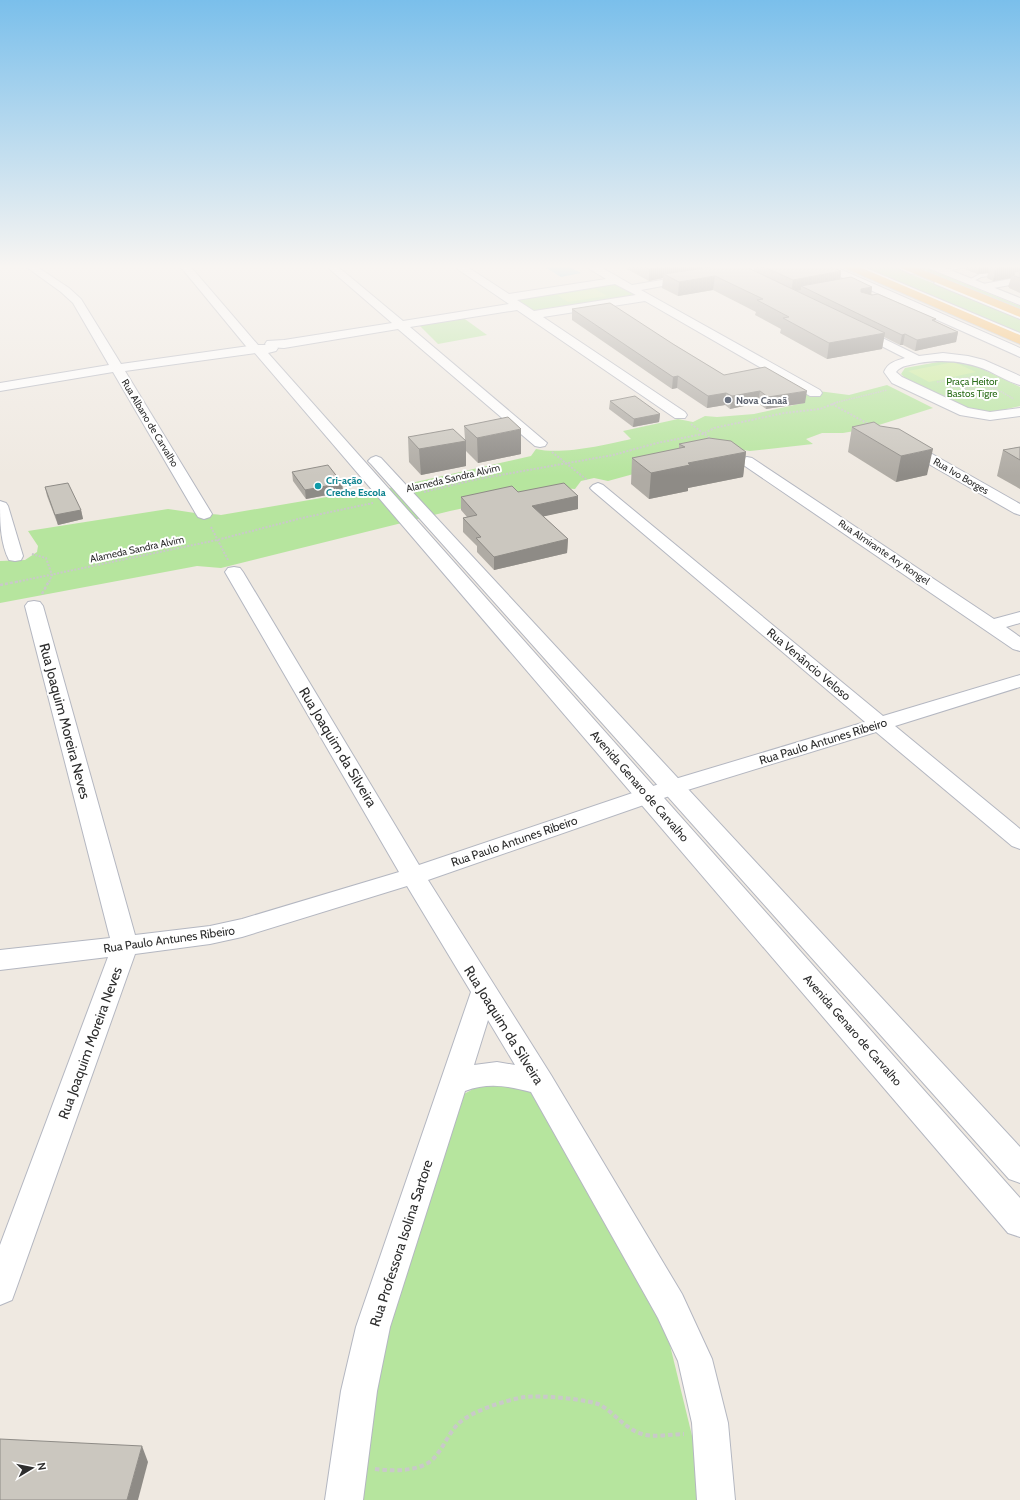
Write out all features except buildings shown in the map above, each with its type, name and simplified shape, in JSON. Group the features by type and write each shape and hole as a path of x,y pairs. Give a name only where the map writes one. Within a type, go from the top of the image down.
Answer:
{"highway":[{"path":"1007,336 1019,338"}],"street":[{"name":"Rua Albano de Carvalho","path":"97,336 204,514"},
{"name":"Avenida Genaro de Carvalho","path":"253,336 661,791 1020,1169"},
{"path":"0,387 325,336"},
{"path":"413,336 540,443"},
{"path":"563,336 680,415"},
{"path":"715,336 815,393"},
{"path":"869,336 918,360"},
{"path":"973,336 1019,360"},
{"path":"1018,380 992,367 972,360 950,357 934,357 901,363 890,372 894,378 907,385 942,395 965,412 998,416 1020,412"},
{"path":"992,367 1019,360"},
{"name":"Rua Ivo Borges","path":"881,431 1020,510"},
{"name":"Rua Almirante Ary Rongel","path":"747,460 993,625 1020,645"},
{"name":"Rua Venâncio Veloso","path":"598,488 1020,841"},
{"path":"0,506 15,556"},
{"name":"Rua Joaquim da Silveira","path":"234,572 413,876 541,1083 670,1306 695,1359 710,1423 716,1500"},
{"name":"Rua Joaquim Moreira Neves","path":"0,1289 125,946 34,606"},
{"path":"993,625 1020,617"},
{"name":"Rua Paulo Antunes Ribeiro","path":"0,960 210,935 242,928 413,876 661,791 1020,681"},
{"name":"Avenida Genaro de Carvalho","path":"661,791 1020,1222"},
{"name":"Rua Professora Isolina Sartore","path":"344,1500 359,1391 373,1326 484,992"},
{"path":"453,1084 471,1076 487,1073 505,1073 541,1083"}],"path":[{"name":"Alameda Sandra Alvim","path":"0,585 217,540 302,518 401,500 478,479 566,462 613,455 657,443 703,434 714,428 784,413 820,409 832,404 907,385 983,376 992,367"},
{"path":"965,378 995,388 1012,398 1020,399"},
{"path":"949,380 970,393 985,399 988,403"},
{"path":"942,395 970,393 995,388 1018,380"},
{"path":"942,395 960,386"},
{"path":"963,388 984,390"},
{"path":"815,393 881,431"},
{"path":"703,434 716,442"},
{"path":"566,462 598,488"},
{"path":"204,514 234,572"},
{"path":"15,556 32,554 46,558 52,574 34,606"},
{"path":"368,1467 386,1470 420,1467 433,1459 458,1424 471,1414 485,1408 525,1397 556,1398 601,1404 633,1431 644,1435 691,1433"}],"green space":[{"path":"430,336 482,336 438,344"},
{"name":"Praça Heitor Bastos Tigre","path":"949,360 974,365 1020,387 1020,406 993,412 973,410 906,379 901,374 905,368"},
{"path":"954,362 976,372 929,382 908,371"},
{"path":"887,385 933,408 866,429 843,433 822,433 806,439 813,444 750,451 737,449 681,461 608,481 594,478 581,481 575,489 559,488 450,511 221,568 197,566 0,603 0,561 25,560 37,552 38,546 28,531 168,509 198,514 221,515 356,492 367,493 531,456 536,449 546,451 570,450 631,439 623,431 678,419 693,422 705,416 717,417 754,414 803,403 801,394 818,391 849,395"},
{"path":"493,1078 528,1087 635,1273 668,1337 695,1448 697,1500 362,1500 382,1331 464,1094"}],"place":[{"name":"Nova Canaã","path":"728,400"},
{"name":"Cri-ação Creche Escola","path":"318,486"}]}
